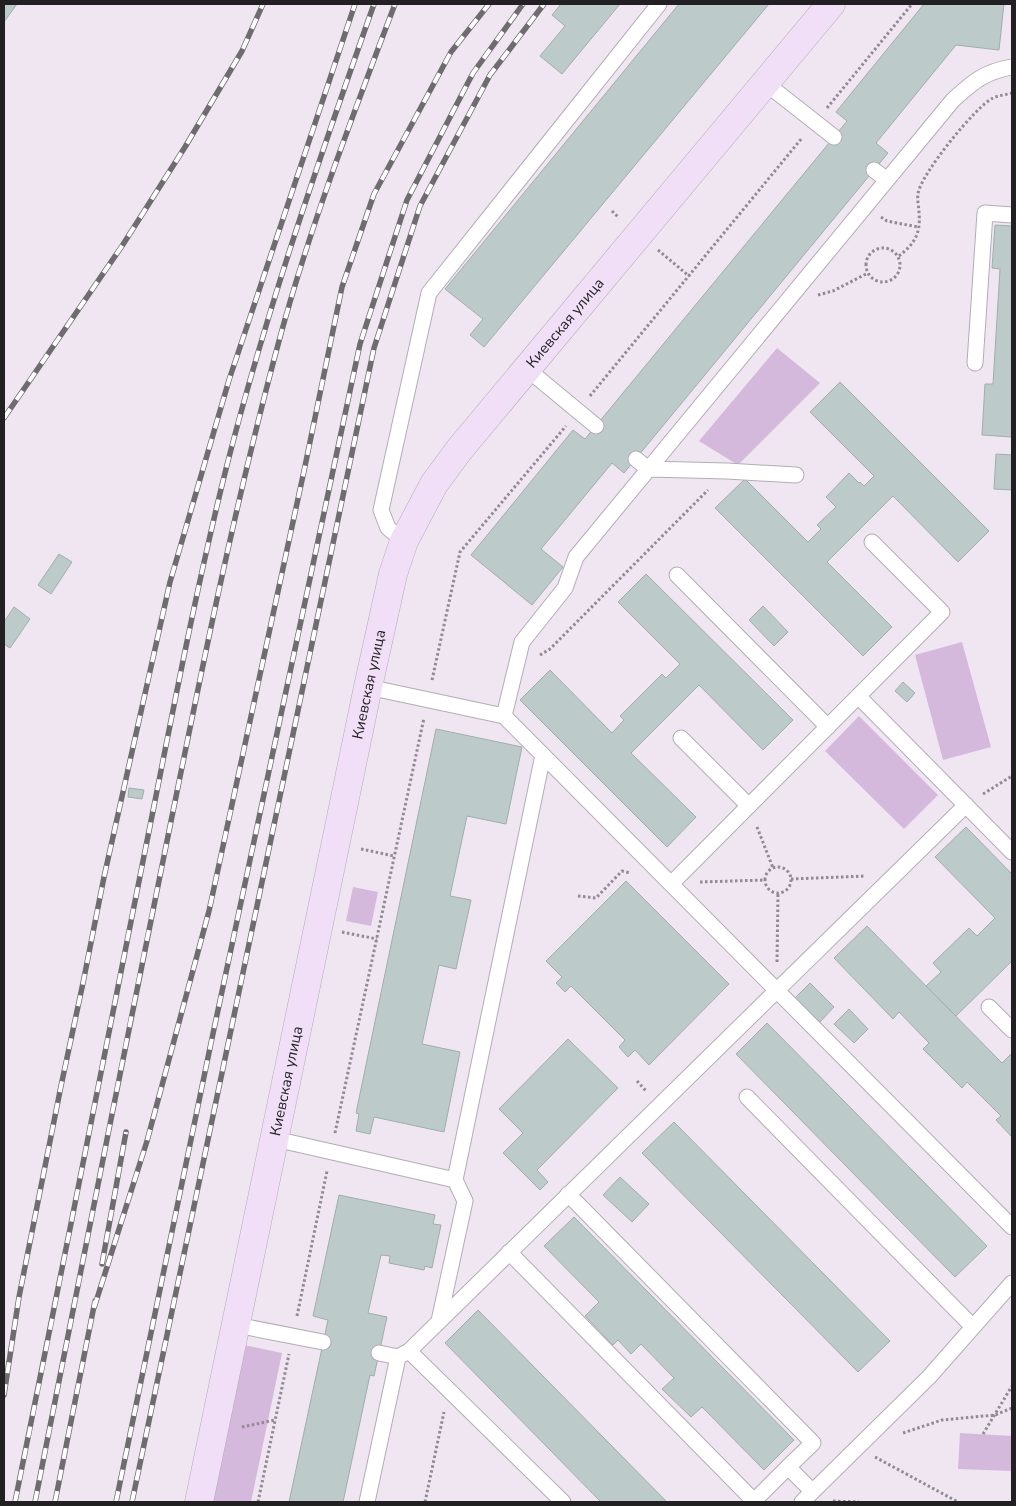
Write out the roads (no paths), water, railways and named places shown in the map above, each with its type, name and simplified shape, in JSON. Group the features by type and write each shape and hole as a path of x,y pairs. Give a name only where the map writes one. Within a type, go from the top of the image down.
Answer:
{"street":[{"name":"Киевская улица","path":"199,1502 368,687 393,574 404,541 434,484 459,450 831,4"}],"lane":[{"path":"404,541 388,528 381,510 429,293 659,4"},
{"path":"504,716 522,642 565,588 576,557 952,100 973,81 994,70 1012,67"},
{"path":"764,82 834,137"},
{"path":"874,170 887,180"},
{"path":"976,363 985,213 1012,215"},
{"path":"526,368 596,426"},
{"path":"636,459 648,469 796,475"},
{"path":"671,884 942,612 872,542"},
{"path":"677,575 828,727"},
{"path":"368,687 504,716 1012,1228"},
{"path":"858,696 1012,852"},
{"path":"681,738 748,806"},
{"path":"439,1321 465,1201 455,1180 543,755"},
{"path":"367,1502 404,1354 966,805"},
{"path":"989,1007 1012,1030"},
{"path":"747,1097 973,1327"},
{"path":"275,1139 455,1180"},
{"path":"509,1252 754,1501 813,1443 568,1194"},
{"path":"788,1467 807,1497 929,1377 1012,1283"},
{"path":"236,1325 323,1342"},
{"path":"379,1353 404,1354 449,1390 563,1502"}],"railway":[{"path":"4,418 122,246 185,147 242,51 263,4"},
{"path":"4,1395 19,1297 61,1086 104,877 170,582 229,380 355,4"},
{"path":"15,1502 173,711 214,517 258,351 276,293 374,4"},
{"path":"35,1502 190,726 217,597 262,405 304,255 395,4"},
{"path":"94,1308 147,1141 209,911 342,287 374,194 451,52 489,4"},
{"path":"116,1502 211,1043 360,344 407,200 473,73 523,4"},
{"path":"132,1502 374,348 420,206 490,75 544,4"},
{"path":"102,1264 126,1132"},
{"path":"55,1502 95,1301"}]}
